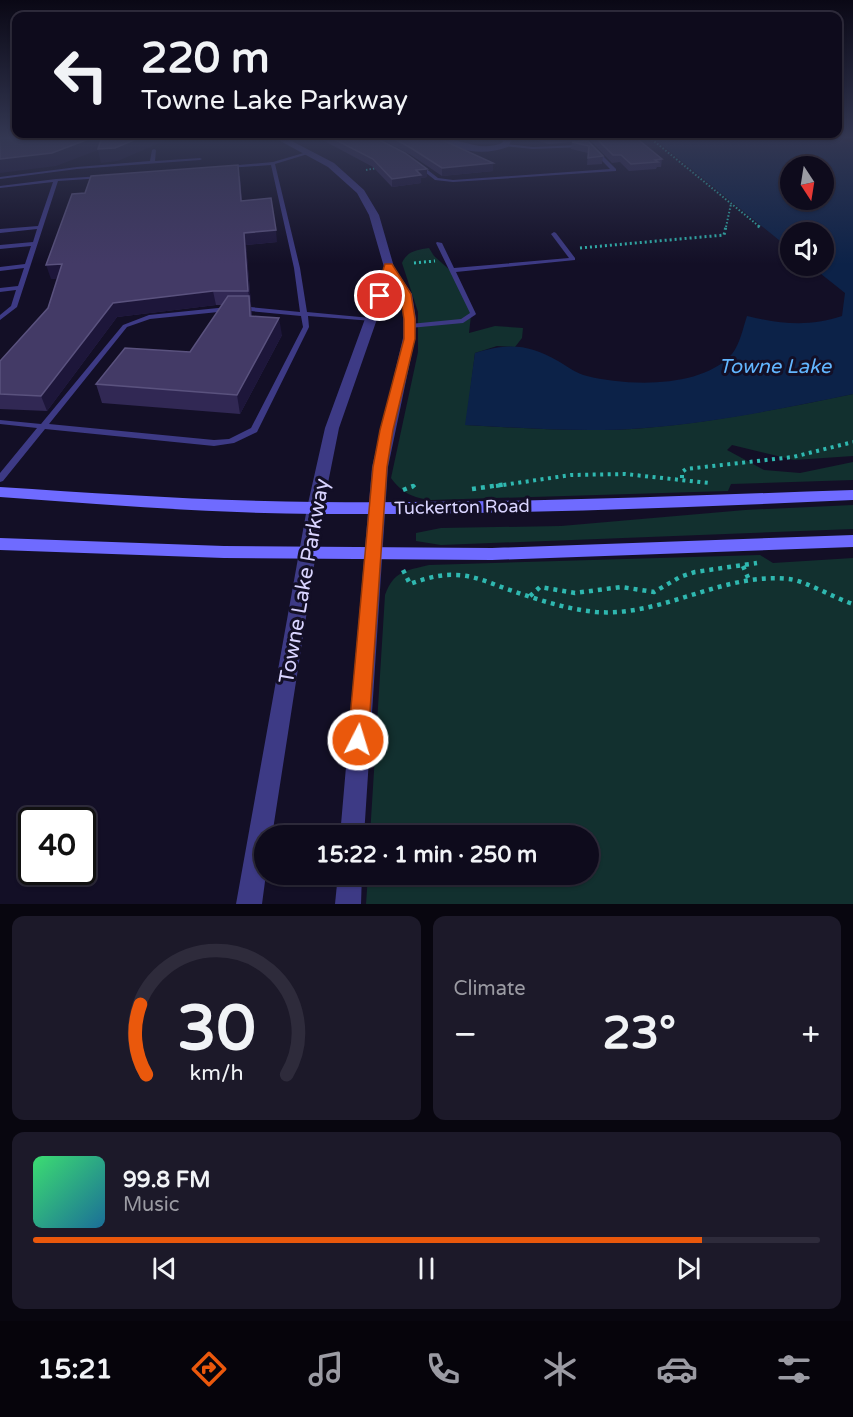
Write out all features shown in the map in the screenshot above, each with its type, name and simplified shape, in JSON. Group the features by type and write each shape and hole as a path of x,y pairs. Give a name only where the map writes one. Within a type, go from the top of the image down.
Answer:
{"main road":[{"name":"Tuckerton Road","path":"0,492 145,502 377,509 613,505 853,495"},
{"path":"0,544 212,552 492,554 853,541"}],"street":[{"path":"349,179 361,192 374,215 388,267 406,294 410,326 405,364 387,430 377,509 353,825"},
{"name":"Towne Lake Parkway","path":"249,904 315,508 332,428 388,267"},
{"path":"348,904 349,885"}],"lane":[{"path":"0,187 68,179"},
{"path":"0,422 214,443 231,441 254,430 306,327 276,179"},
{"path":"438,179 453,181 480,179"},
{"path":"0,318 14,307 56,180"},
{"path":"0,231 40,227"},
{"path":"453,270 573,259 554,234"},
{"path":"410,326 464,321 473,314 439,243"},
{"path":"0,247 34,244"},
{"path":"0,269 27,266"},
{"path":"0,290 20,288"},
{"path":"0,479 125,326 149,317 241,308 371,320"},
{"path":"0,311 9,310"}],"path":[{"path":"701,179 761,228"},
{"path":"566,249 724,235 732,204"},
{"path":"414,263 448,260"},
{"path":"682,478 682,472 686,469 793,457 853,442"},
{"path":"465,490 571,475 625,474 682,478 716,484"},
{"path":"402,491 413,486 419,492 425,493"},
{"path":"530,596 540,587 575,593 621,587 641,592 654,592 680,577 695,572 743,566 761,561"},
{"path":"743,566 749,580"},
{"path":"403,570 410,584 435,575 452,573 582,610 613,612 644,609 723,585 749,580 788,579 804,582 829,596 853,604"}],"green space":[{"path":"429,248 434,256 452,272 472,307 469,333 495,326 523,328 522,338 515,347 497,346 475,353 466,425 578,430 645,428 724,418 853,394 853,456 794,460 732,445 727,450 764,470 800,473 853,462 853,480 731,484 728,491 431,500 408,494 391,478 418,352 418,312 402,263 417,250"},
{"path":"853,505 853,529 441,545 416,541 416,533 441,528 561,526 745,510"},
{"path":"760,555 773,563 853,558 853,904 366,904 367,885 599,885 599,825 371,825 385,595 392,581 401,573 429,565"}],"water":[{"name":"Towne Lake","path":"704,179 780,179 780,210 834,210 834,179 853,179 853,394 775,410 671,426 577,430 465,425 475,353 508,347 527,348 547,355 587,376 642,383 683,379 702,374 719,365 732,354 747,316 795,323 818,322 842,316 845,293 824,276 834,276 834,222 780,222 780,241"}],"building":[{"path":"90,179 239,179 241,201 271,198 276,230 244,233 248,291 213,291 113,303 41,396 0,394 0,361 48,308 62,264 46,265 72,194 85,193"},
{"path":"228,296 249,296 250,316 279,318 237,395 96,384 125,348 190,352"}],"route":[{"path":"358,740 380,467 387,430 405,364 410,319 406,294 388,267 380,296"}]}
